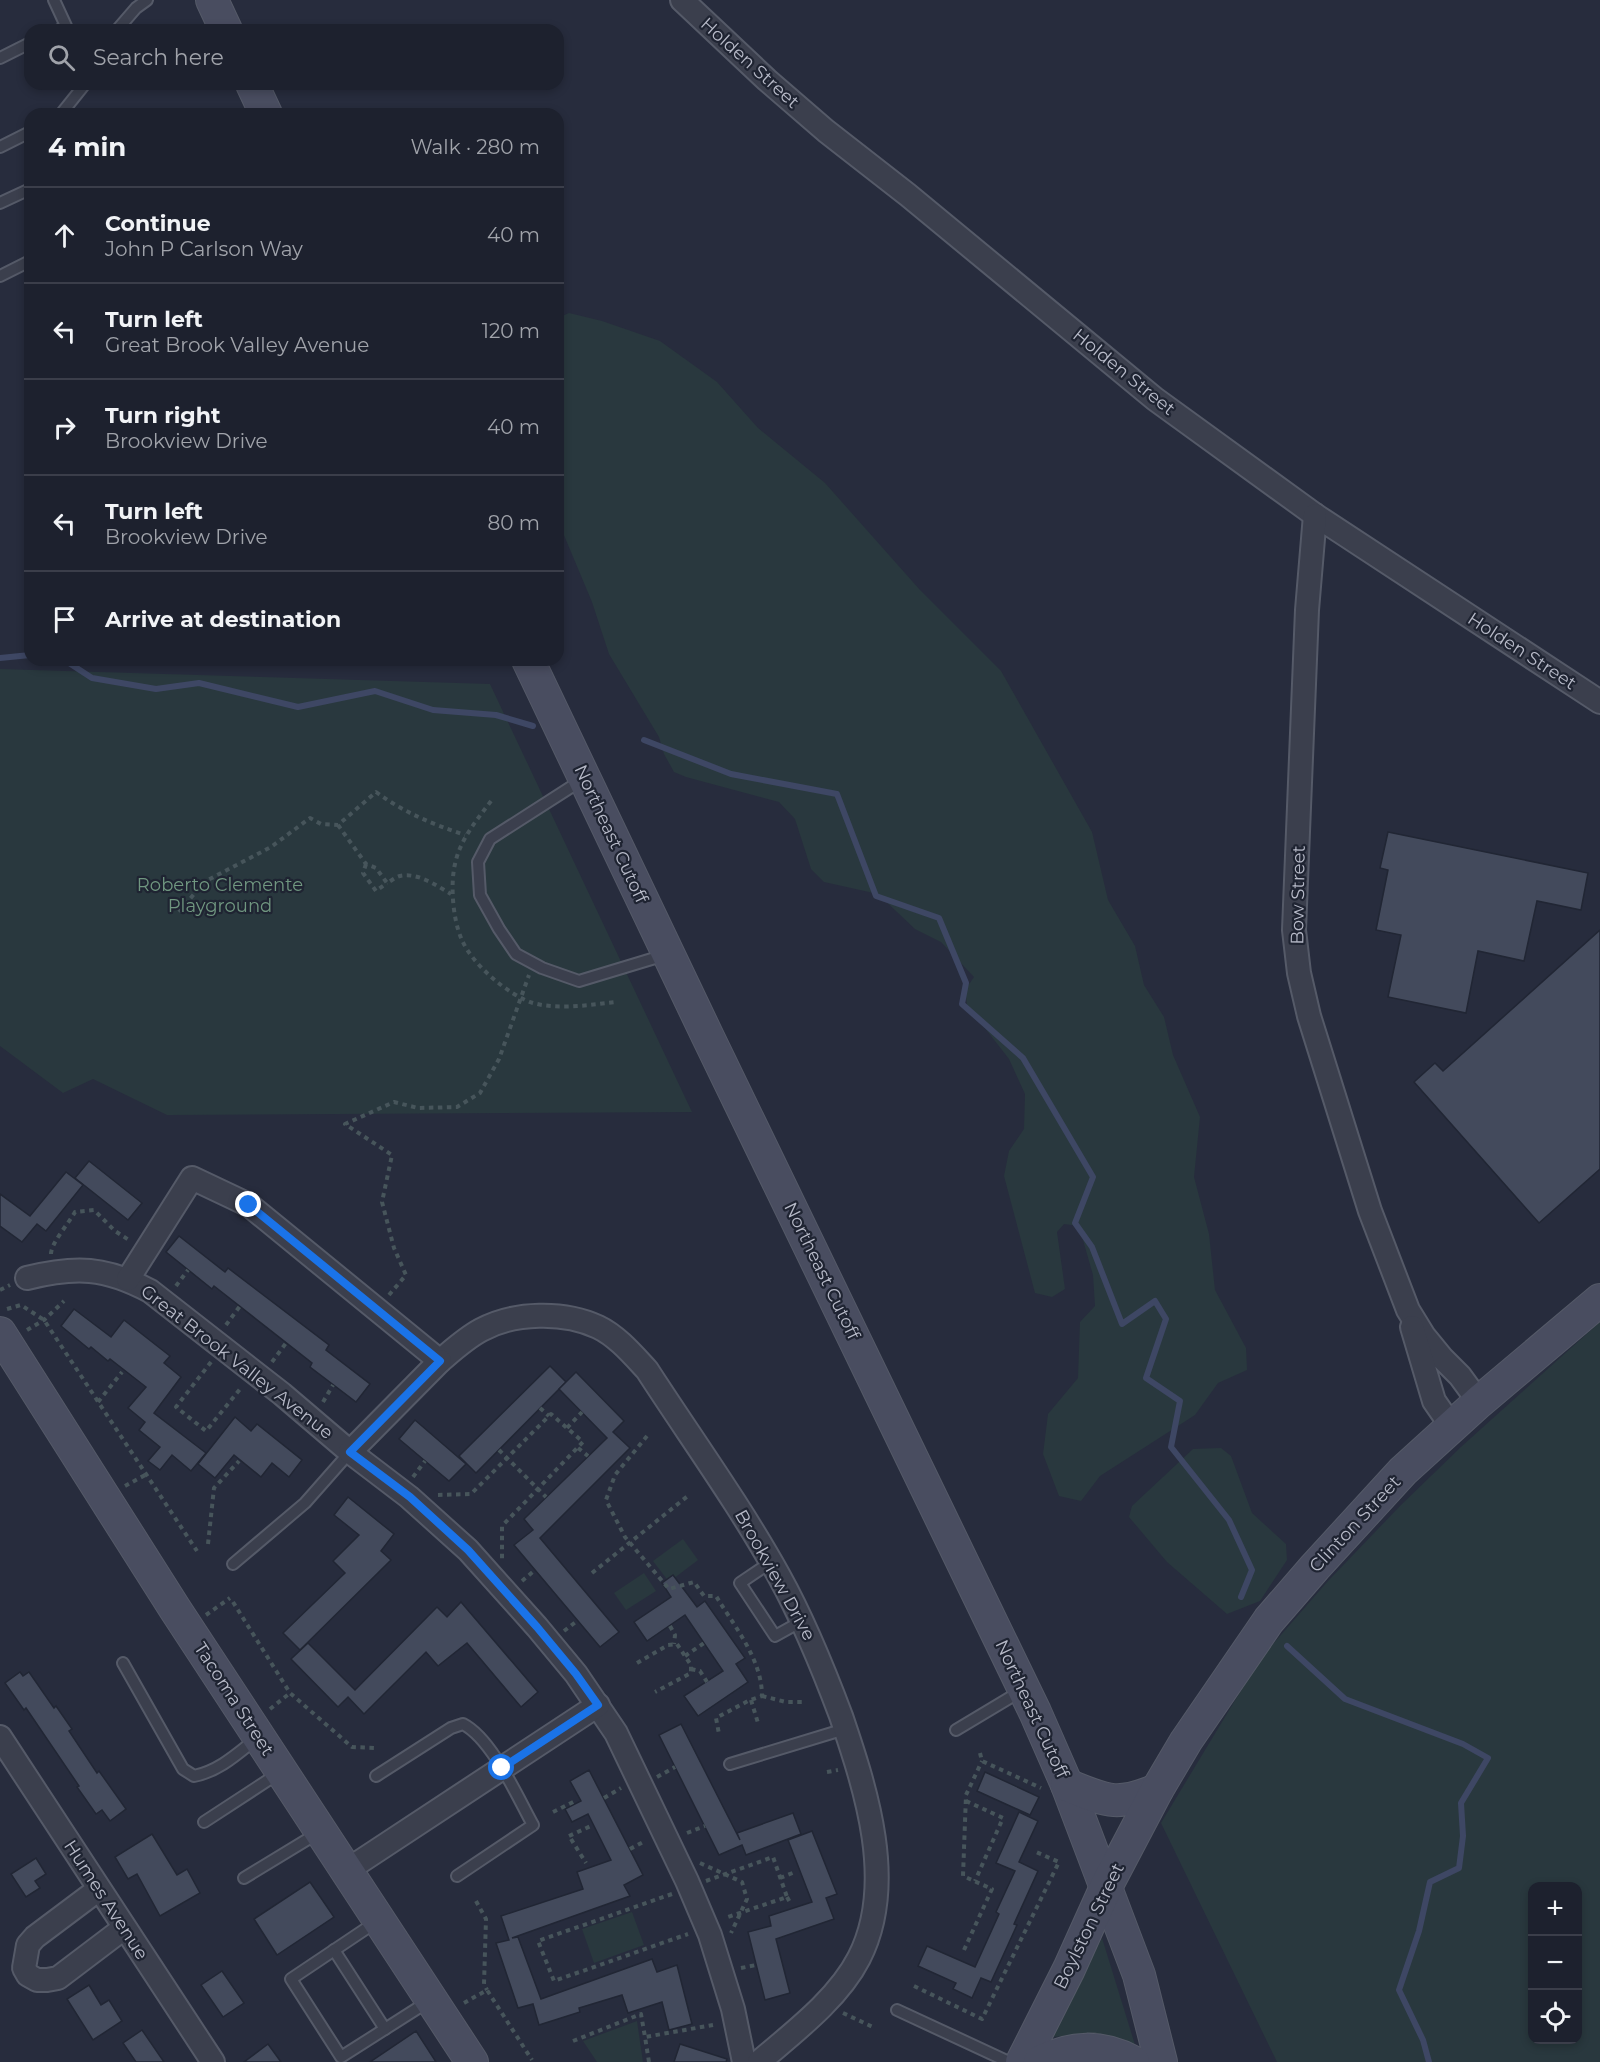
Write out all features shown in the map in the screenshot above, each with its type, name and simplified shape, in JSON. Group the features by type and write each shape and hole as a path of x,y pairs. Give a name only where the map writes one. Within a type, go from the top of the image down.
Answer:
{"main road":[{"path":"212,0 223,24"},
{"path":"255,90 263,108"},
{"name":"Northeast Cutoff","path":"531,666 1024,1689 1057,1788 1107,1887 1139,1975 1161,2062"},
{"name":"Clinton Street","path":"1157,1790 1186,1741 1269,1620 1315,1567 1403,1471 1479,1402 1600,1300"},
{"name":"Tacoma Street","path":"9,1326 262,1725 282,1772 320,1832 379,1920 445,2003 472,2062"},
{"path":"1057,1788 1116,1802 1134,1800 1157,1790"},
{"name":"Boylston Street","path":"1022,2062 1157,1790"},
{"path":"1040,2062 1072,2050 1089,2048 1119,2055 1133,2062"}],"street":[{"name":"Holden Street","path":"682,0 751,66 826,131 908,195 1155,399 1315,515 1600,702"},
{"name":"Bow Street","path":"1315,515 1307,610 1294,930 1299,973 1308,1016 1370,1211 1408,1310 1424,1336 1460,1376 1479,1402"},
{"path":"128,1279 192,1178 249,1205 440,1361"},
{"name":"Great Brook Valley Avenue","path":"27,1278 53,1272 80,1270 106,1272 128,1279 150,1291 282,1394 350,1452 410,1497 468,1550 576,1674 616,1733 654,1809 710,1935 733,2009 744,2062"},
{"name":"Bow Street","path":"1402,1294 1434,1401 1452,1427"},
{"name":"Brookview Drive","path":"350,1452 440,1361 482,1329 522,1317 558,1317 584,1322 599,1328 630,1352 647,1370 734,1502 771,1562 802,1621 827,1678 868,1802 874,1841 876,1904 859,1959 840,1986 804,2024 759,2062"},
{"path":"346,1871 598,1705"},
{"name":"Humes Avenue","path":"0,1737 213,2062"},
{"path":"99,1890 35,1937 28,1945 24,1968 28,1975 37,1980 58,1978 124,1928"}],"lane":[{"path":"54,0 65,24"},
{"path":"122,24 135,8 147,0"},
{"path":"0,58 24,47"},
{"path":"68,108 81,90"},
{"path":"0,147 24,135"},
{"path":"0,203 24,192"},
{"path":"0,276 24,264"},
{"path":"585,778 490,839 478,862 480,894 516,954 579,981 668,954"},
{"path":"233,1564 305,1503 350,1452"},
{"path":"771,1562 740,1583 775,1636 802,1621"},
{"path":"123,1663 183,1768 194,1776 208,1773 233,1757 262,1725"},
{"path":"956,1730 1024,1689"},
{"path":"376,1776 451,1728 463,1724 474,1730 502,1768 533,1825 458,1876"},
{"path":"730,1764 845,1729"},
{"path":"204,1822 282,1772"},
{"path":"244,1878 320,1832"},
{"path":"379,1920 291,1979 341,2057 385,2029 445,2003"},
{"path":"334,1950 385,2029"},
{"path":"897,2010 1009,2062"}],"path":[{"path":"179,912 204,882 271,847 310,818 321,824 338,825 376,792 394,805 423,820 465,835"},
{"path":"338,825 366,864 376,868 387,884"},
{"path":"366,864 363,873 376,891 400,876 411,876 428,880 452,894"},
{"path":"406,1275 394,1248 382,1202 392,1155 345,1124 393,1102 418,1108 457,1107 480,1092 498,1059 533,963"},
{"path":"51,1254 51,1248 75,1212 93,1210 114,1231 132,1242"},
{"path":"173,1290 188,1270"},
{"path":"9,1326 44,1320 64,1301"},
{"path":"9,1326 21,1305 44,1320 197,1551"},
{"path":"224,1329 240,1306"},
{"path":"270,1365 286,1343"},
{"path":"212,1361 176,1407 206,1431 242,1386"},
{"path":"98,1402 122,1372"},
{"path":"321,1405 333,1385"},
{"path":"502,1564 502,1526 584,1442 551,1414 549,1416 540,1408"},
{"path":"567,1428 582,1412"},
{"path":"432,1495 471,1494 549,1416"},
{"path":"647,1436 615,1475 606,1500 630,1543 669,1589 694,1582 704,1596 716,1596 756,1662 762,1682 762,1696"},
{"path":"578,1448 588,1456"},
{"path":"499,1450 546,1497"},
{"path":"208,1544 214,1488 239,1461"},
{"path":"413,1478 425,1461"},
{"path":"120,1490 147,1474"},
{"path":"592,1573 689,1495"},
{"path":"519,1584 536,1570"},
{"path":"203,1617 231,1600 290,1693 352,1747 376,1748"},
{"path":"560,1635 578,1621"},
{"path":"670,1626 675,1635 674,1644"},
{"path":"685,1656 704,1643"},
{"path":"637,1664 668,1645 677,1644 691,1665 691,1673 655,1692"},
{"path":"691,1669 700,1671 706,1682"},
{"path":"262,1725 290,1693"},
{"path":"719,1734 716,1718 762,1696 786,1702 803,1702"},
{"path":"752,1700 758,1723"},
{"path":"964,1950 992,1890 963,1875 966,1795 982,1761 980,1753"},
{"path":"982,1761 1057,1788"},
{"path":"655,1778 675,1767"},
{"path":"603,1798 622,1788"},
{"path":"553,1812 577,1800"},
{"path":"966,1801 1003,1818 975,1881"},
{"path":"586,1863 570,1837 593,1825"},
{"path":"683,1834 705,1826"},
{"path":"630,1849 648,1839"},
{"path":"772,1850 791,1904"},
{"path":"914,1986 982,2019 1059,1863 1036,1852"},
{"path":"703,1882 773,1857"},
{"path":"694,1861 742,1882 747,1899 727,1943"},
{"path":"780,1878 795,1872"},
{"path":"673,1893 538,1941 554,1981 688,1934"},
{"path":"719,1920 787,1897"},
{"path":"476,1901 486,1919 484,1984 532,2060"},
{"path":"735,1970 756,1965"},
{"path":"445,2003 487,1990"},
{"path":"839,2011 875,2028"},
{"path":"573,2041 641,2014 649,2062"},
{"path":"645,2037 713,2025"}],"green space":[{"path":"569,313 602,321 660,341 717,382 758,428 825,483 920,590 1001,671 1092,832 1108,900 1135,946 1144,985 1164,1017 1173,1055 1200,1117 1194,1177 1209,1234 1215,1290 1246,1348 1247,1370 1218,1383 1195,1415 1100,1476 1081,1501 1059,1496 1043,1454 1048,1414 1078,1378 1080,1322 1095,1306 1093,1275 1079,1226 1064,1224 1057,1232 1065,1289 1052,1297 1035,1293 1004,1176 1009,1151 1024,1129 1025,1094 1009,1059 967,1005 965,990 974,977 941,942 915,929 878,894 824,882 811,869 795,819 779,802 674,772 664,754 659,737 609,654 592,602 564,535 564,315"},
{"name":"Roberto Clemente Playground","path":"0,669 490,684 692,1112 167,1115 93,1079 63,1093 0,1046"},
{"path":"1600,1322 1600,2062 1277,2062 1161,1823 1260,1659 1328,1581 1462,1446"},
{"path":"1221,1448 1231,1456 1252,1513 1286,1544 1287,1560 1260,1601 1227,1614 1167,1562 1129,1517 1132,1506 1193,1449"},
{"path":"683,1539 698,1560 669,1582 653,1561"},
{"path":"644,1573 656,1591 626,1610 614,1593"},
{"path":"632,1912 644,1945 594,1963 582,1929"},
{"path":"1102,1938 1136,2048 1114,2038 1095,2034 1053,2037"},
{"path":"637,2021 643,2062 597,2062 583,2041"}],"building":[{"path":"1388,832 1588,873 1581,910 1537,901 1524,961 1478,951 1466,1013 1388,997 1401,935 1376,930 1388,870 1380,868"},
{"path":"1600,930 1600,1169 1539,1223 1414,1082 1435,1063 1443,1071"},
{"path":"89,1161 142,1203 128,1220 75,1178"},
{"path":"66,1172 83,1185 46,1231 37,1224 22,1242 0,1226 0,1194 30,1216"},
{"path":"179,1236 225,1272 228,1268 329,1345 326,1350 370,1384 356,1402 310,1367 312,1363 214,1286 212,1289 166,1252"},
{"path":"74,1309 111,1337 124,1320 170,1356 164,1363 181,1377 154,1413 206,1453 191,1471 172,1455 160,1470 148,1461 160,1447 139,1430 145,1422 128,1408 146,1387 110,1359 108,1361 91,1347 89,1349 61,1326"},
{"path":"550,1366 566,1382 476,1473 459,1456"},
{"path":"576,1372 624,1421 613,1432 630,1448 540,1538 619,1632 600,1647 514,1545 533,1530 524,1519 607,1438 559,1389"},
{"path":"235,1417 251,1431 257,1424 302,1460 289,1477 272,1463 261,1477 234,1455 215,1478 198,1464"},
{"path":"415,1420 466,1464 449,1481 399,1439"},
{"path":"348,1497 394,1534 381,1551 391,1560 300,1650 283,1633 345,1573 333,1561 359,1535 334,1515"},
{"path":"673,1575 697,1607 705,1601 745,1658 736,1664 748,1682 698,1716 684,1696 723,1671 685,1615 647,1641 634,1622 671,1597 662,1583"},
{"path":"461,1602 538,1692 521,1707 467,1643 438,1666 426,1652 364,1714 348,1697 338,1707 291,1659 308,1643 355,1690 437,1607 447,1617"},
{"path":"20,1672 23,1676 29,1672 54,1708 56,1706 72,1729 69,1731 97,1773 99,1771 126,1809 110,1821 102,1810 96,1814 26,1708 24,1710 5,1683"},
{"path":"681,1724 740,1840 737,1833 793,1813 801,1834 746,1855 742,1845 719,1855 659,1735"},
{"path":"589,1770 643,1875 624,1885 630,1896 512,1938 518,1937 541,1999 652,1959 657,1972 677,1965 692,2024 669,2030 662,2002 628,2013 622,1995 579,2008 580,2012 539,2025 533,2004 518,2008 496,1943 509,1940 501,1916 583,1889 577,1872 611,1860 588,1814 572,1822 565,1809 581,1801 570,1781"},
{"path":"985,1772 1039,1797 1030,1815 977,1791"},
{"path":"1019,1812 1038,1821 1019,1862 1038,1871 991,1982 981,1978 972,1998 953,1989 956,1983 918,1966 927,1946 975,1967 1015,1871 996,1863"},
{"path":"812,1831 837,1894 826,1898 834,1919 776,1939 790,1993 765,2000 748,1932 771,1926 769,1916 812,1902 788,1840"},
{"path":"152,1834 177,1875 187,1869 200,1893 160,1916 137,1874 128,1879 115,1857"},
{"path":"36,1858 46,1874 35,1881 40,1888 26,1897 11,1874"},
{"path":"310,1882 334,1917 277,1955 254,1919"},
{"path":"222,1971 244,2003 223,2017 201,1985"},
{"path":"89,1985 101,2005 109,2000 122,2021 93,2040 67,1999"},
{"path":"142,2030 164,2062 136,2062 123,2043"},
{"path":"416,2031 436,2062 370,2062"},
{"path":"268,2044 281,2062 244,2062"},
{"path":"680,2044 727,2059 726,2062 674,2062"}],"waterway":[{"path":"0,658 24,656"},
{"path":"74,666 92,678 156,689 199,683 298,707 375,691 433,710 496,715 533,726"},
{"path":"644,740 731,774 837,794 876,896 939,918 966,983 962,1004 1023,1058 1093,1177 1075,1223 1092,1247 1122,1324 1155,1301 1166,1319 1146,1378 1180,1401 1171,1447 1229,1520 1252,1570 1241,1597"},
{"path":"1287,1646 1345,1699 1463,1744 1488,1758 1461,1803 1463,1836 1459,1868 1430,1882 1419,1931 1399,1990 1423,2040 1429,2062"}],"route":[{"path":"249,1205 440,1361 350,1452 410,1497 468,1550 537,1627 598,1705 502,1768"}]}
